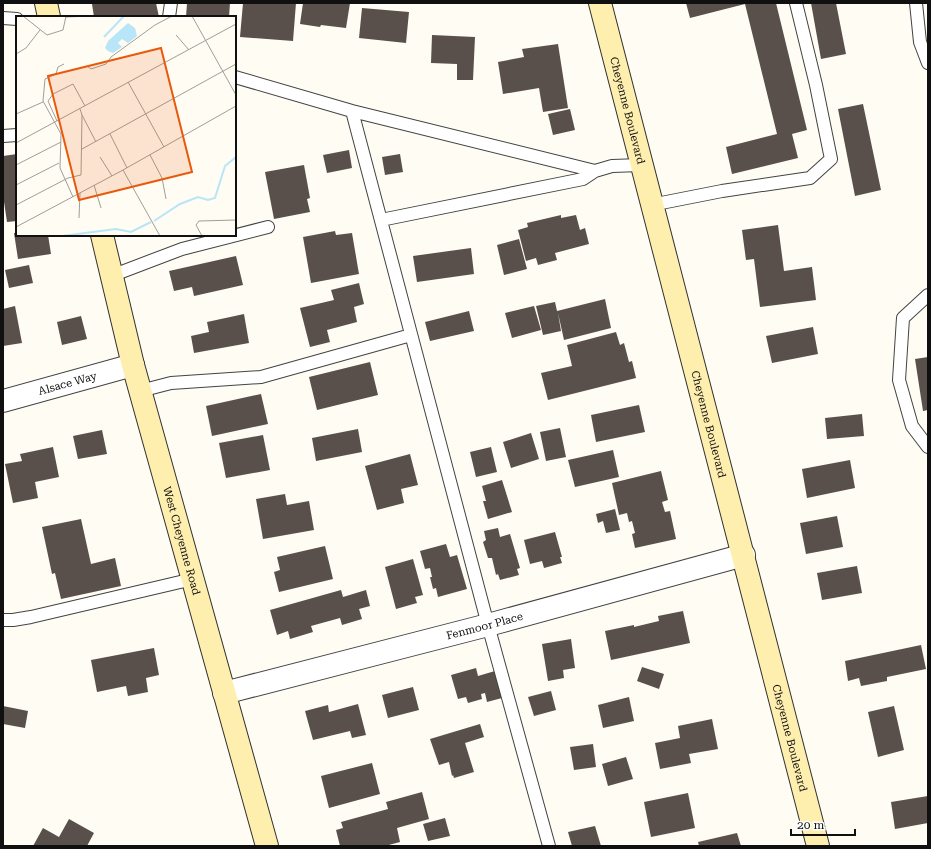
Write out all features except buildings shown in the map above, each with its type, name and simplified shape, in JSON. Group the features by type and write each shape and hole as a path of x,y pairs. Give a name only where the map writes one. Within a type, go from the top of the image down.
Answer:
{"main road":[{"path":"46,3 49,16"},
{"name":"Cheyenne Boulevard","path":"600,3 651,204 744,555 818,846"},
{"name":"West Cheyenne Road","path":"102,236 140,391 267,846"}],"street":[{"name":"Alsace Way","path":"3,401 133,365"},
{"name":"Fenmoor Place","path":"224,693 488,625 744,555"}],"lane":[{"path":"169,16 171,3"},
{"path":"651,204 722,191 810,178 831,159 816,84 796,3"},
{"path":"916,3 920,42 928,63"},
{"path":"3,18 16,19"},
{"path":"236,78 352,111 595,171"},
{"path":"352,111 488,625 549,846"},
{"path":"3,136 16,135"},
{"path":"382,220 583,180 595,171 612,166 641,165"},
{"path":"236,235 268,227"},
{"path":"111,276 182,249 233,236"},
{"path":"928,294 903,318 899,380 912,426 928,447"},
{"path":"140,391 171,383 261,377 411,335"},
{"path":"3,620 31,617 192,579"}]}
